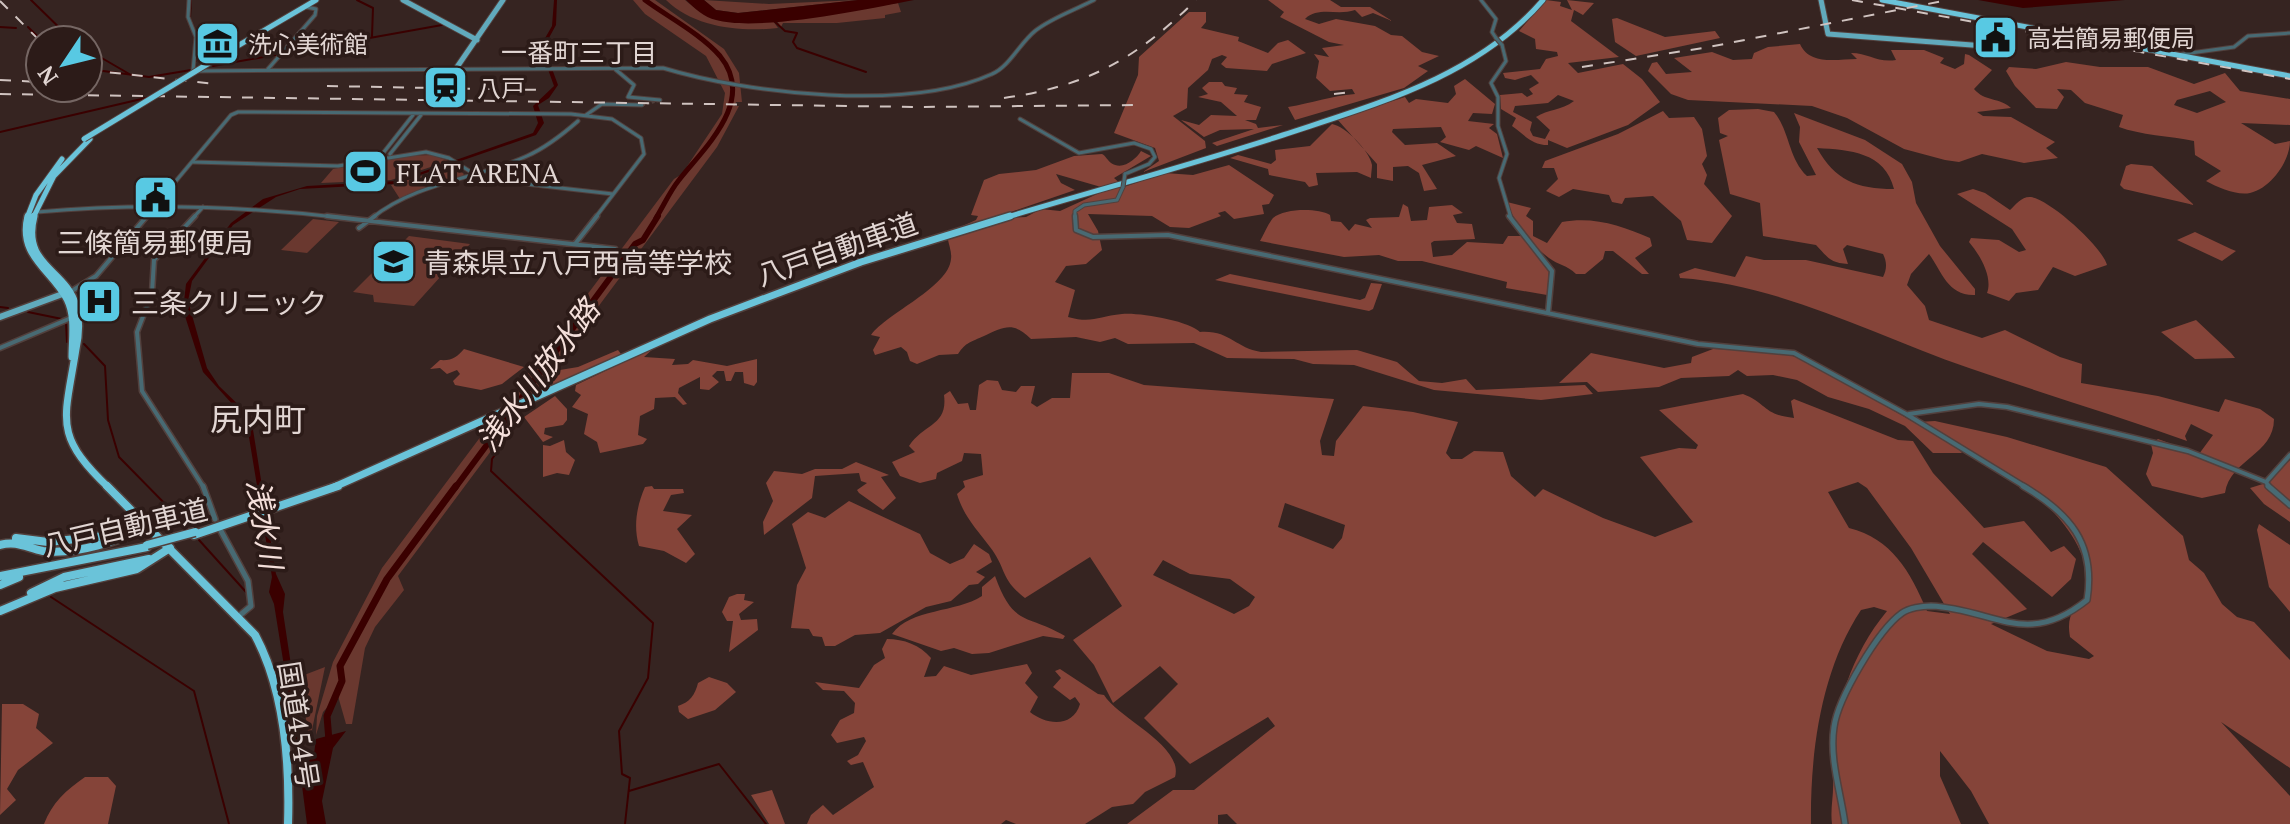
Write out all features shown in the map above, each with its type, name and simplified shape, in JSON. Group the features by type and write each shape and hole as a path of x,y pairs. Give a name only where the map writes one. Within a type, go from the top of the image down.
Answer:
{"highway":[{"path":"32,214 47,176 87,139 134,105 318,0"},
{"name":"八戸自動車道","path":"88,560 244,519 397,464 676,332 822,274 1333,116 1409,89 1458,66 1503,36 1541,0"},
{"path":"1882,0 2290,76"},
{"name":"国道454号","path":"32,214 38,257 67,293 78,315 66,423 70,443 239,616 263,648 273,678 288,779 288,824"},
{"path":"0,544 16,541 37,550 57,551 121,538 148,526"},
{"path":"0,609 50,590 137,569 170,548"},
{"path":"0,574 88,560"},
{"path":"0,585 88,560"}],"main road":[{"path":"405,0 477,40"},
{"path":"455,70 503,0"},
{"path":"1821,0 1828,34 1998,47 1986,29"},
{"path":"0,317 67,293"}],"street":[{"path":"189,0 188,17 196,37 193,71 675,69 720,84 741,84 783,92 846,95 916,93 958,87 996,73 1036,30 1094,0"},
{"path":"1481,0 1496,19 1492,32 1506,52 1505,64 1491,82 1498,97 1497,121 1507,154 1499,181 1512,220 1550,267 1553,281 1548,313"},
{"path":"267,70 315,15 316,9 308,7"},
{"path":"2176,55 2232,48 2248,36 2290,33"},
{"path":"615,69 634,85 628,97 660,100"},
{"path":"586,115 602,104 642,105"},
{"path":"67,293 96,276 158,206 231,115 238,112 586,115 612,119 637,134 644,143 640,162 575,244"},
{"path":"379,159 413,115"},
{"path":"389,156 421,115"},
{"path":"1020,119 1079,153 1092,154 1132,143 1151,149 1155,157 1152,162 1125,174 1117,200 1084,205 1075,211 1076,230 1093,237 1168,235 1707,345 1794,353 1906,414 2058,507 2079,535 2089,592 2087,600 2073,613 2033,626 1932,606 1917,607 1894,619 1851,688 1834,722 1832,755 1845,824"},
{"path":"359,228 367,219 398,202 548,149 578,121"},
{"path":"193,162 338,166 426,152 454,160 474,176 614,194"},
{"path":"32,214 123,206 258,209 615,249"},
{"path":"203,207 154,260 153,288 136,336 143,395 184,452 203,485 215,519"},
{"path":"0,348 78,315"},
{"path":"1906,414 1979,404 2007,407 2188,451 2266,482 2273,493 2290,505"},
{"path":"2266,482 2290,455"},
{"path":"221,531 250,589 251,606 239,616"}],"shaded area":[{"path":"633,0 655,0 724,49 739,73 742,102 736,102 735,106 739,106 717,147 398,576 404,590 375,627 365,648 352,724 346,724 338,696 323,712 316,735 317,716 333,662 382,568 674,179 682,174 722,114 725,93 706,56 645,14"},
{"path":"666,0 685,0 705,14 726,20 773,21 778,28 719,26 691,17"},
{"path":"704,0 769,4 858,0 738,13 716,10"},
{"path":"1268,0 1330,0 1341,7 1370,7 1392,21 1373,13 1362,17 1355,10 1316,13 1305,19 1319,24 1336,19 1375,26 1391,35 1402,36 1422,52 1439,56 1418,66 1428,71 1404,88 1295,120 1288,107 1355,94 1352,89 1330,91 1316,78 1319,61 1314,54 1329,57 1322,48 1344,45 1329,42 1280,17 1284,12"},
{"path":"1546,0 1561,2 1560,6 1572,10 1567,0 1594,3 1583,15 1574,10 1571,21 1619,57 1568,63 1578,73 1623,64 1642,79 1660,102 1628,125 1567,148 1548,140 1548,145 1532,141 1512,126 1516,118 1501,109 1500,95 1522,93 1527,97 1533,94 1529,89 1539,83 1531,75 1515,80 1505,78 1503,73 1540,69 1546,59 1558,56 1557,52 1536,49 1535,39 1519,31","holes":["1558,95 1574,101 1536,117 1550,130 1545,139 1533,136 1530,130 1532,122 1513,112 1515,106 1548,103"]},
{"path":"898,3 901,12 885,15 885,18 837,23 783,23 781,27 777,21"},
{"path":"1189,12 1206,12 1206,22 1201,28 1239,37 1238,41 1268,53 1278,43 1288,40 1306,53 1272,64 1267,71 1226,68 1221,64 1227,57 1222,55 1212,59 1208,70 1188,88 1187,108 1173,116 1205,141 1206,148 1143,172 1159,161 1155,148 1114,133 1138,75 1139,57"},
{"path":"1617,18 1665,37 1715,31 1720,38 1636,56 1615,42 1612,19"},
{"path":"1800,44 1810,56 1825,60 1857,59 1851,53 1896,60 1891,50 1924,50 1944,58 1940,63 1955,69 1964,64 1965,54 1969,55 1992,70 1974,89 2011,108 1977,112 1983,116 2011,117 2055,142 2046,148 2058,158 2024,163 1982,154 1959,162 1945,160 1904,149 1847,118 1812,106 1688,100 1671,94 1648,71 1652,63 1657,62 1666,74 1692,72 1674,58 1712,52 1733,60 1752,59 1754,53 1768,47"},
{"path":"2066,62 2100,67 2148,67 2194,84 2225,73 2240,91 2290,99 2290,125 2241,123 2275,144 2290,141 2287,156 2278,172 2258,190 2245,194 2227,190 2206,181 2221,171 2195,155 2194,141 2119,127 2123,115 2085,103 2071,90 2057,89 2064,97 2057,109 2036,108 2015,86 2006,71 2009,67 2036,69","holes":["2210,91 2226,102 2197,113 2174,105 2177,100"]},
{"path":"1465,79 1495,104 1492,114 1473,113 1468,121 1494,124 1489,128 1497,134 1503,158 1476,146 1469,150 1440,142 1446,137 1441,127 1393,129 1392,132 1405,145 1437,143 1456,156 1422,165 1437,189 1424,191 1419,173 1408,166 1393,167 1393,181 1377,178 1377,164 1337,119 1405,97 1409,103 1416,99 1448,103 1456,94 1454,86"},
{"path":"1209,82 1222,82 1225,86 1237,88 1234,94 1248,95 1244,102 1261,107 1256,120 1245,120 1258,128 1283,125 1217,146 1212,143 1254,129 1220,130 1204,137 1181,120 1199,125 1211,115 1237,116 1221,102 1198,97 1208,94 1202,88"},
{"path":"1729,110 1774,112 1796,161 1807,176 1816,175 1799,142 1800,127 1794,113 1865,140 1902,164 1912,182 1916,203 1940,246 1975,289 1975,295 1958,292 1942,275 1929,254 1911,274 1907,285 1925,306 1929,320 1982,338 2005,330 2060,357 2082,364 2081,383 2158,396 2219,412 2225,399 2260,409 2274,419 2267,441 2235,472 2225,493 2202,498 2152,486 2146,474 2153,453 2151,444 2158,439 2199,454 2213,435 2191,424 2185,436 2187,441 1969,368 1791,301 1755,290 1680,278 1679,274 1695,268 1735,277 1746,256 1764,260 1806,260 1883,277 1885,271 1883,254 1847,245 1843,249 1848,264 1829,258 1816,245 1763,236 1760,203 1730,194 1719,140 1728,136 1720,133 1718,118","holes":["1817,148 1853,152 1874,160 1883,167 1894,189 1868,187 1848,180 1831,168"]},
{"path":"1663,111 1669,118 1694,117 1702,129 1707,156 1702,164 1707,175 1704,184 1732,216 1712,243 1687,240 1681,221 1653,196 1625,198 1622,204 1612,202 1609,195 1573,189 1559,197 1546,191 1558,179 1554,168 1542,168 1545,161 1618,134"},
{"path":"1332,124 1350,134 1362,146 1372,165 1371,178 1357,172 1316,173 1318,185 1309,187 1305,182 1269,175 1268,169 1230,158 1238,155 1271,164 1276,160 1275,150 1310,146"},
{"path":"1141,151 1151,156 1114,178 1124,187 1165,173 1193,175 1229,165 1274,195 1269,204 1262,205 1264,214 1234,219 1225,211 1218,213 1221,216 1189,228 1170,227 1152,216 1088,214 1098,231 1102,250 1086,264 1066,266 1055,282 1075,290 1068,317 1084,320 1122,314 1151,316 1186,324 1200,332 1226,336 1261,352 1357,350 1397,362 1419,381 1442,383 1466,379 1476,390 1585,385 1593,394 1541,400 1434,390 1354,365 1313,364 1294,359 1227,358 1194,343 1128,344 1115,338 1100,342 1076,337 1031,339 1025,333 1008,327 969,343 958,354 939,355 917,364 910,361 901,347 875,355 873,350 880,337 871,335 929,290 948,269 951,257 948,240 958,228 976,220 978,216 971,215 984,180 999,174 1036,170 1074,156 1102,154 1111,163 1120,166","holes":["1056,174 1108,189 1060,211 1041,209 1026,217 990,219 1075,190 1061,183"]},
{"path":"431,155 449,161 391,180 321,183 333,169 402,156"},
{"path":"454,166 464,174 461,178 400,199 391,185"},
{"path":"2126,166 2152,166 2194,205 2124,189 2120,185"},
{"path":"1973,189 1985,193 2010,210 2019,201 2031,197 2051,206 2086,237 2107,265 2075,276 2053,267 2038,290 2016,293 2009,301 1987,293 1987,273 1969,242 1971,238 1999,240 2019,252 2026,250 2012,229 1957,194"},
{"path":"1507,202 1531,208 1526,216 1533,221 1533,236 1547,243 1562,222 1574,220 1608,223 1650,238 1652,246 1635,258 1649,274 1642,274 1613,251 1605,251 1603,259 1585,274 1576,274 1536,247 1519,226"},
{"path":"1403,204 1408,207 1411,221 1427,220 1429,207 1452,205 1463,213 1453,215 1457,223 1472,224 1475,239 1434,241 1431,243 1433,257 1452,255 1467,242 1503,244 1508,236 1522,236 1549,270 1547,295 1506,288 1507,282 1422,261 1398,261 1379,255 1344,257 1260,241 1273,218 1285,212 1302,210 1325,213 1330,215 1331,221 1341,222 1349,231 1355,224 1372,228 1366,220 1370,218 1399,217"},
{"path":"313,219 339,222 307,253 281,250"},
{"path":"2195,232 2236,251 2222,261 2177,240"},
{"path":"409,236 470,244 414,306 374,302 373,295 353,292"},
{"path":"1230,274 1360,300 1365,298 1371,283 1382,284 1373,309 1369,311 1215,280"},
{"path":"2196,320 2235,358 2195,359 2161,332"},
{"path":"655,347 644,357 675,359 672,365 688,364 693,360 727,366 757,359 757,382 754,386 744,383 743,372 735,372 731,381 726,381 724,371 717,371 712,376 719,382 709,390 700,389 700,377 679,388 678,393 687,404 683,405 675,397 655,398 654,409 640,416 638,435 647,439 643,444 600,453 597,442 584,434 588,414 572,407 581,395 575,391 576,385"},
{"path":"464,349 524,367 502,384 481,390 455,385 453,381 460,374 457,370 447,374 440,368 430,369 440,360 454,358"},
{"path":"1713,349 1764,350 1802,358 1957,447 1962,453 1933,453 1905,426 1869,409 1828,397 1797,380 1773,375 1747,376 1738,370 1729,376 1681,378 1659,387 1598,392 1587,382 1559,383 1591,353 1664,368 1691,363 1692,357"},
{"path":"618,350 621,354 540,393 560,370 578,367"},
{"path":"1072,373 1109,373 1144,385 1334,399 1320,441 1322,455 1334,456 1336,441 1363,406 1458,422 1446,453 1451,459 1462,459 1474,451 1503,452 1511,476 1535,497 1543,489 1603,518 1655,537 1693,522 1640,457 1679,448 1696,449 1698,445 1659,410 1743,394 1776,414 1794,418 1791,401 1794,399 1898,440 1913,441 1933,473 1984,528 2024,521 2051,552 2064,546 2076,559 2071,579 2052,597 1983,542 1972,554 2027,609 1991,624 2047,651 2089,659 2094,656 2070,637 2069,623 2073,612 2091,593 2084,561 2071,534 2028,489 1918,422 1935,421 2007,437 2106,467 2183,536 2189,560 2204,573 2222,604 2237,617 2254,622 2290,660 2290,768 2221,722 2290,796 2290,824 1989,824 1971,791 1940,751 1940,776 1961,824 1832,824 1833,757 1838,713 1852,669 1873,629 1887,611 1874,607 1861,610 1847,634 1827,685 1816,741 1811,824 1237,824 1227,814 1218,815 1218,824 1127,824 1173,790 1194,790 1275,726 1268,717 1190,764 1144,718 1178,684 1160,666 1113,703 1094,665 1073,640 1122,606 1090,557 1025,598 1007,579 995,555 967,516 957,494 965,487 963,481 983,475 981,454 964,453 962,461 937,473 936,479 920,483 900,476 892,462 915,452 909,446 939,419 944,395 950,391 958,404 968,403 970,410 976,410 979,385 987,380 998,381 1002,390 1016,392 1021,386 1035,386 1031,403 1037,407 1052,398 1070,398","holes":["1858,482 1867,488 1911,548 1950,614 1927,611 1898,559 1877,540 1849,528 1828,492","1285,503 1345,525 1342,538 1333,549 1278,527","1163,560 1190,574 1230,579 1255,597 1249,606 1234,614 1153,575"]},
{"path":"555,396 567,409 567,420 563,425 545,428 544,434 553,437 543,442 524,417"},
{"path":"564,440 566,452 575,460 569,475 557,473 543,477 543,445 550,446"},
{"path":"2290,460 2290,522 2264,504 2250,488 2266,483"},
{"path":"856,462 889,475 881,477 896,498 883,510 857,490 867,483 861,481 859,473 815,476 812,498 764,535 763,522 773,501 766,483 774,471 802,474 815,469 842,469"},
{"path":"652,486 654,489 683,489 684,493 671,495 663,511 692,515 677,529 695,554 686,563 664,551 639,546 636,531 638,508 645,487"},
{"path":"849,501 920,534 930,553 950,564 964,558 974,544 989,554 992,562 976,572 985,577 978,584 969,585 951,601 926,607 880,633 855,635 835,646 825,646 822,637 813,636 809,629 791,628 797,585 806,568 792,524 808,512 825,518"},
{"path":"2259,524 2290,545 2290,612 2269,587 2257,530"},
{"path":"995,576 1015,612 1065,636 1063,639 1043,636 989,653 972,654 954,648 941,651 892,634 910,619 982,596 982,587"},
{"path":"745,594 744,600 754,602 739,614 741,620 757,619 758,630 729,652 733,621 727,621 722,612 729,597"},
{"path":"887,639 900,640 927,653 931,658 924,677 936,676 944,666 971,675 1027,664 1032,673 1025,683 1038,697 1030,712 1051,722 1065,721 1080,704 1075,697 1070,700 1053,687 1061,678 1055,671 1060,669 1104,695 1160,743 1170,754 1175,777 1145,792 1133,804 1112,807 1085,824 1016,824 1006,820 1001,824 807,824 811,815 823,805 833,815 874,787 863,762 851,765 847,761 858,755 866,741 864,737 837,743 831,735 840,720 854,713 855,703 844,691 823,690 815,682 859,688 874,665 885,658 882,649"},
{"path":"325,667 312,730 308,731 299,677"},
{"path":"709,677 727,683 736,692 715,710 688,719 679,712 678,706 691,698 698,683"},
{"path":"2,704 23,704 39,714 36,728 53,743 18,770 7,789 16,800 0,815"},
{"path":"85,777 108,777 116,786 108,824 44,824 60,798"},
{"path":"772,790 785,824 769,824 751,795"}],"water":[{"name":"浅水川","path":"554,0 557,0 556,25 544,47 558,85 549,98 538,105 544,123 536,135 394,184 300,189 276,197 233,225 192,281 188,301 207,368 219,386 251,417 276,574 285,594 283,612 303,745 303,751 298,753 274,604 269,592 272,577 246,419 203,372 183,310 186,284 231,223 263,199 307,186 396,181 533,133 538,123 533,106 554,86 540,47 552,26"},
{"path":"686,0 704,0 716,10 738,13 858,0 914,0 814,18 735,23 712,19"},
{"path":"1978,0 2125,0 2023,8"},
{"path":"346,731 333,748 322,801 326,824 307,824 299,763 314,754 316,739"}],"waterway":[{"path":"31,0 56,24"},
{"path":"191,0 190,18 196,33"},
{"path":"357,0 373,8 372,36"},
{"name":"浅水川放水路","path":"645,0 694,33 720,56 730,73 733,90 723,123 676,184 656,218"},
{"path":"774,21 785,31 797,33 793,42 797,48 866,72"},
{"path":"213,66 442,25"},
{"path":"0,27 16,28"},
{"path":"196,61 197,39"},
{"path":"104,59 130,75"},
{"path":"130,75 149,77 191,70"},
{"path":"104,71 130,75"},
{"path":"0,132 150,97"},
{"name":"浅水川放水路","path":"455,488 658,216"},
{"path":"0,307 8,308"},
{"path":"28,312 62,319"},
{"path":"66,323 67,342"},
{"path":"84,344 105,366 108,420 119,457 175,514"},
{"path":"490,440 490,445 501,446 492,459 491,471 653,623 648,678 619,731 622,774 630,778 625,824"},
{"name":"浅水川放水路","path":"329,741 327,716 342,681 340,666 387,579 456,486"},
{"path":"177,516 187,528"},
{"path":"199,540 246,592"},
{"path":"51,597 194,691 229,824"},
{"path":"629,791 719,764 766,824"}],"tunnel":[{"path":"642,105 660,100"}],"railway":[{"path":"1004,98 1061,86 1109,67 1152,39 1196,0"},
{"path":"1852,0 1902,9"},
{"path":"1902,9 1948,0"},
{"path":"0,1 24,25"},
{"path":"1582,67 1709,47 1902,9"},
{"path":"1902,9 2290,79"},
{"path":"104,72 215,84"},
{"path":"0,80 24,81"},
{"path":"327,86 543,90"},
{"path":"1334,94 1353,92"},
{"path":"0,94 918,107 1139,105"}],"place":[{"name":"高岩簡易郵便局","path":"1996,38"},
{"name":"洗心美術館","path":"217,44"},
{"name":"八戸","path":"446,88"},
{"name":"FLAT ARENA","path":"365,172"},
{"name":"三條簡易郵便局","path":"155,198"},
{"name":"青森県立八戸西高等学校","path":"393,262"},
{"name":"三条クリニック","path":"100,302"}],"district":[{"name":"一番町三丁目","path":"579,52"},
{"name":"尻内町","path":"258,419"}]}
